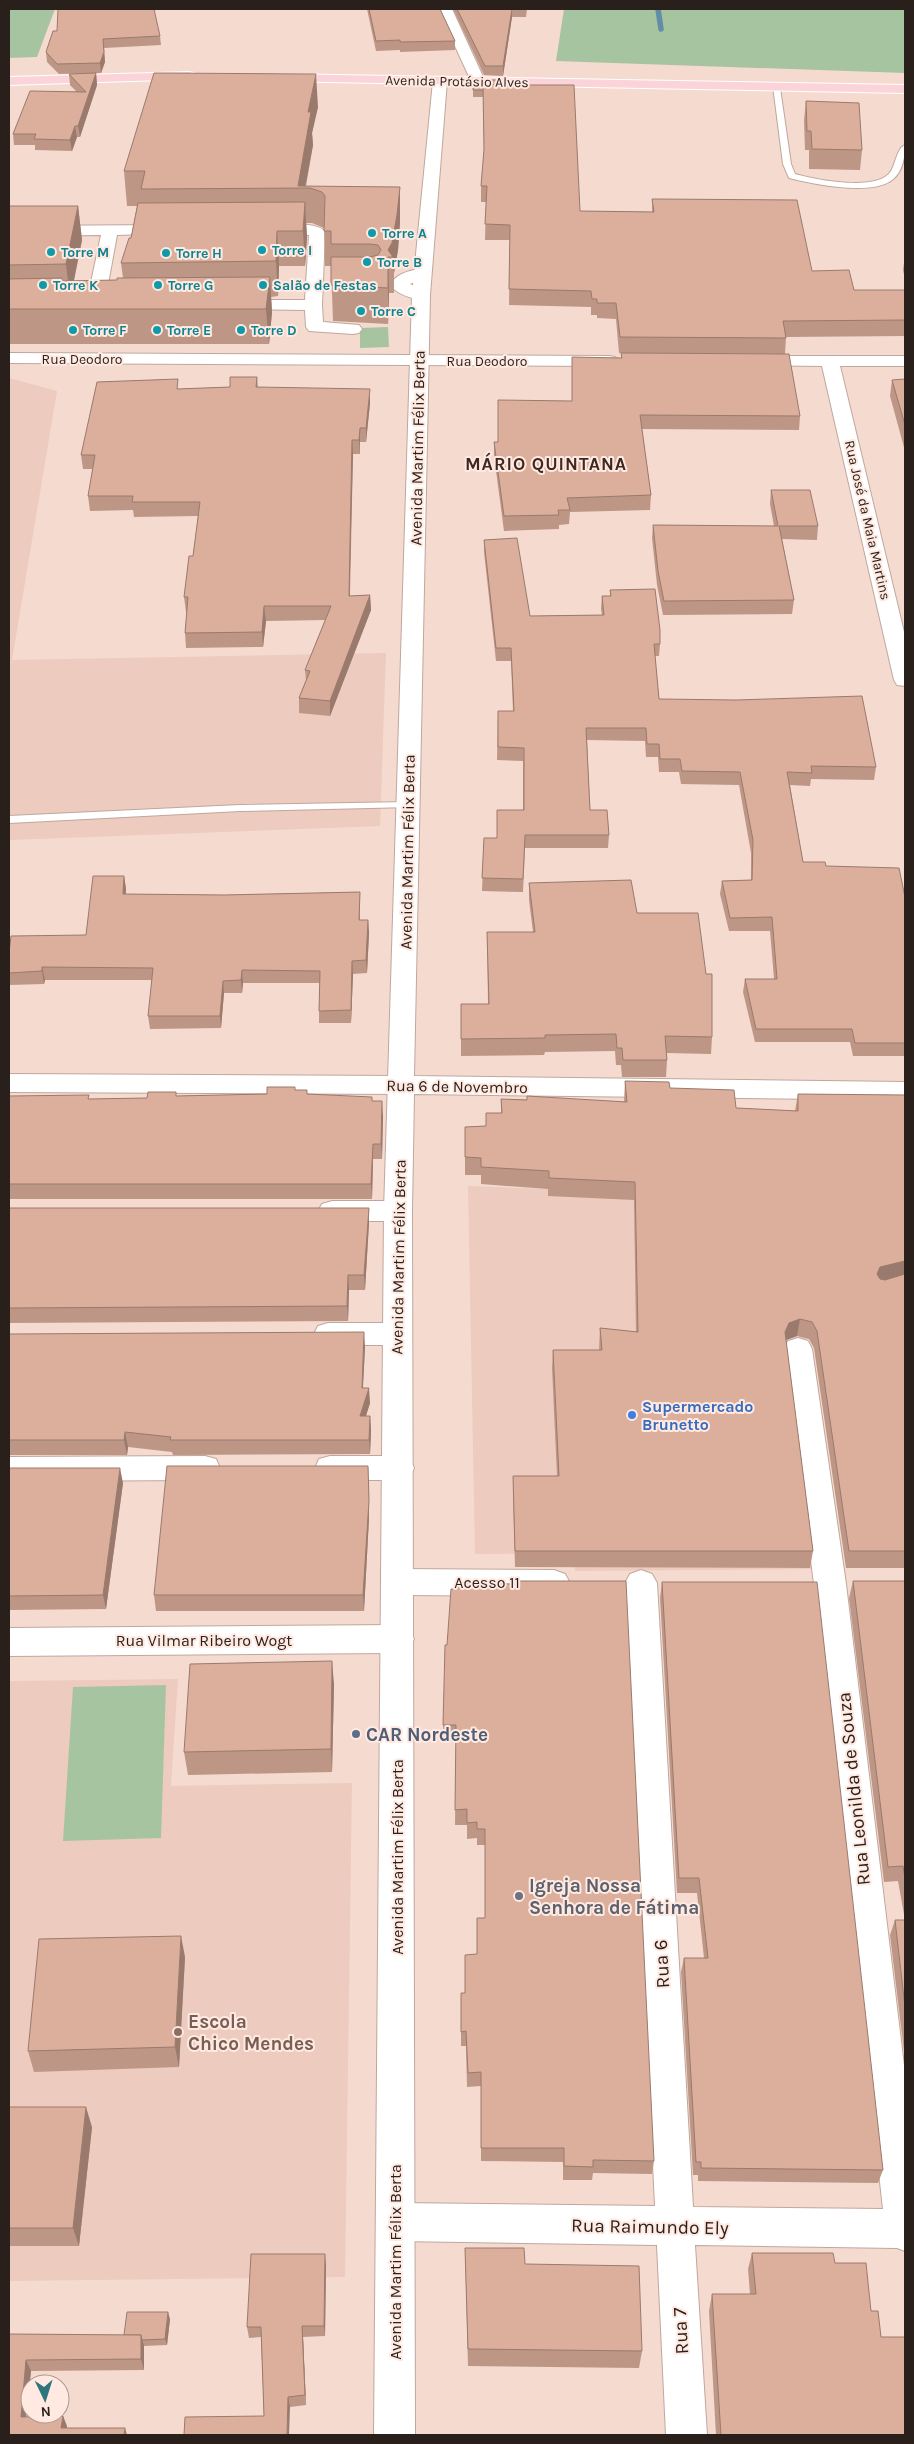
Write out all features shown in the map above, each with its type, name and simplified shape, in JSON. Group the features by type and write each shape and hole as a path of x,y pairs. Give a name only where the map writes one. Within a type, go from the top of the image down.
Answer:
{"main road":[{"path":"9,81 207,76"},
{"name":"Avenida Protásio Alves","path":"265,77 905,89"}],"street":[{"path":"445,9 478,81"},
{"name":"Avenida Martim Félix Berta","path":"394,2435 398,1639 396,1334 398,1211 420,361 420,295 440,80"},
{"path":"9,231 187,230"},
{"path":"254,230 311,230 317,232 314,285 316,327 353,329"},
{"path":"95,306 110,231"},
{"path":"420,295 396,284 408,277 422,273"},
{"path":"314,285 333,284"},
{"path":"222,305 314,305"},
{"path":"76,307 114,306"},
{"name":"Rua Deodoro","path":"9,358 625,361"},
{"path":"732,361 905,361"},
{"name":"Rua José da Maia Martins","path":"830,361 905,680"},
{"name":"Rua 6 de Novembro","path":"9,1083 905,1091"},
{"path":"308,1211 398,1211"},
{"path":"307,1334 396,1334"},
{"name":"Rua Leonilda de Souza","path":"798,1349 829,1584 905,2230"},
{"path":"9,1469 229,1468"},
{"path":"299,1468 398,1468"},
{"name":"Acesso 11","path":"398,1582 626,1583"},
{"name":"Rua 6","path":"626,1583 674,2226"},
{"name":"Rua Vilmar Ribeiro Wogt","path":"9,1642 398,1639"},
{"name":"Rua Raimundo Ely","path":"396,2222 905,2230"},
{"name":"Rua 7","path":"674,2226 686,2435"}],"lane":[{"path":"776,88 788,164 792,176 805,180 842,184 884,182 894,174 905,147"},
{"path":"9,820 240,808 408,805"}],"shaded area":[{"path":"9,378 57,391 12,660 386,653 380,826 9,840"},
{"name":"Supermercado Brunetto","path":"468,1186 634,1192 835,1330 782,1347 812,1569 575,1571 574,1553 475,1554"},
{"name":"Escola Chico Mendes","path":"178,1679 171,1786 352,1783 345,2277 9,2281 9,1681"}],"green space":[{"path":"9,9 55,9 37,57 9,58"},
{"path":"564,9 905,9 905,73 556,61"},
{"path":"388,327 389,347 360,348 360,328"},
{"path":"166,1685 161,1838 63,1841 73,1687"}],"building":[{"path":"58,9 154,9 160,36 103,39 104,52 100,63 57,64 46,52 53,31 57,31"},
{"path":"369,9 440,9 455,41 376,41"},
{"path":"457,9 512,9 503,66 485,66"},
{"path":"96,73 78,126 75,126 70,140 34,139 36,134 13,134 30,91 86,92 69,74"},
{"path":"154,73 316,74 308,112 311,112 298,186 400,187 392,243 388,250 393,257 388,257 388,288 331,285 331,257 370,257 378,255 381,250 378,245 370,244 331,244 331,231 324,231 325,196 322,192 310,188 141,189 145,171 124,171"},
{"path":"473,80 502,80 501,85 483,85 483,90 473,90"},
{"path":"483,85 574,85 580,211 654,212 652,199 797,200 812,271 849,270 854,290 905,290 905,320 783,321 786,338 620,337 616,303 597,303 597,299 592,299 591,291 509,289 510,225 485,224 487,186 481,186 484,149"},
{"path":"806,101 859,103 862,150 812,149 811,131 807,131"},
{"path":"305,202 303,231 277,231 276,261 121,263 129,238 131,238 138,203"},
{"path":"9,206 78,206 66,264 9,265"},
{"path":"270,277 266,309 9,309 9,279 62,278 62,281 117,280 117,278"},
{"path":"621,353 789,354 800,416 640,415 651,495 567,498 570,510 558,510 559,515 504,516 494,442 498,442 498,400 572,401 572,357 622,358"},
{"path":"230,377 257,377 256,387 370,389 366,428 360,428 359,440 352,440 349,596 370,595 330,701 299,698 310,671 305,670 331,606 264,606 262,632 185,633 188,597 184,597 189,556 193,556 200,502 132,502 133,496 88,496 95,455 81,455 97,382 178,379 177,389 230,387"},
{"path":"905,379 905,425 892,380"},
{"path":"771,490 810,490 818,526 779,526 794,600 664,601 658,571 653,525 778,526"},
{"path":"517,538 530,616 604,615 602,596 611,596 610,590 655,589 660,630 660,644 654,644 659,699 736,700 862,696 876,767 811,766 812,773 787,772 803,862 825,862 826,866 899,868 905,897 905,1043 855,1043 852,1029 756,1029 745,979 777,979 772,917 730,918 722,881 752,880 753,840 740,772 682,771 680,759 660,759 659,744 647,744 646,728 586,728 590,810 607,810 609,835 525,835 523,879 482,878 484,838 497,838 497,810 524,810 524,748 498,747 498,711 514,711 511,648 496,648 484,540"},
{"path":"93,876 124,876 123,894 224,895 360,892 359,920 368,920 366,960 352,961 351,1010 319,1011 320,971 242,970 241,980 223,981 220,1016 148,1016 153,968 42,967 42,971 9,973 11,936 86,935"},
{"path":"631,880 637,913 698,913 706,974 712,974 712,1037 665,1036 667,1060 623,1060 622,1048 617,1048 616,1034 545,1035 545,1038 461,1039 461,1004 489,1004 487,932 535,932 529,883"},
{"path":"625,1081 669,1082 670,1088 734,1090 736,1108 798,1111 798,1094 905,1095 905,1261 880,1267 877,1274 880,1279 885,1280 905,1274 905,1551 849,1551 817,1331 812,1322 800,1319 789,1323 785,1332 813,1551 515,1551 513,1476 559,1476 553,1350 602,1350 600,1328 638,1332 635,1182 549,1178 549,1171 481,1167 481,1158 465,1157 465,1127 486,1126 486,1113 502,1113 501,1099 527,1100 527,1096 627,1102"},
{"path":"267,1087 295,1087 295,1090 307,1090 307,1094 372,1097 372,1101 382,1101 381,1144 373,1144 371,1184 9,1184 9,1096 89,1095 88,1099 147,1098 148,1092 176,1092 176,1096 267,1094"},
{"path":"9,1208 369,1208 364,1275 348,1275 347,1306 9,1308"},
{"path":"364,1332 362,1388 369,1388 360,1416 370,1416 369,1440 170,1440 171,1437 125,1432 124,1440 9,1440 9,1334"},
{"path":"167,1466 368,1466 369,1501 363,1595 154,1595"},
{"path":"9,1468 120,1468 103,1595 9,1596"},
{"path":"516,1581 626,1581 654,2161 593,2160 593,2167 564,2166 564,2148 481,2148 481,2072 468,2073 466,2031 461,2032 461,1993 465,1993 465,1955 477,1954 477,1918 485,1918 485,1829 477,1829 477,1822 467,1823 467,1809 455,1810 456,1725 443,1725 445,1645 447,1645 451,1589 458,1589 458,1583 517,1584"},
{"path":"853,1581 905,1581 905,1879 903,1866 888,1867"},
{"path":"662,1582 817,1582 883,2170 701,2168 701,2162 696,2162 684,1958 708,1958 699,1878 679,1878"},
{"path":"332,1661 331,1749 184,1752 190,1664"},
{"path":"895,1920 905,1920 905,2007"},
{"path":"181,1936 175,2047 28,2051 39,1939"},
{"path":"9,2107 86,2107 73,2228 9,2228"},
{"path":"465,2248 524,2248 525,2264 639,2266 642,2351 468,2349"},
{"path":"752,2253 833,2253 835,2263 866,2263 871,2311 878,2311 881,2337 905,2337 905,2435 721,2435 712,2294 756,2294"},
{"path":"251,2254 325,2254 324,2326 302,2326 305,2395 288,2397 287,2435 184,2435 185,2417 264,2416 261,2327 247,2327"},
{"path":"127,2312 168,2312 165,2339 142,2340 141,2335 124,2335"},
{"path":"9,2334 141,2335 141,2359 26,2360 25,2374 20,2374 20,2424 62,2424 61,2428 125,2428 124,2435 9,2435"}],"waterway":[{"path":"658,9 661,29"}],"place":[{"name":"Torre A","path":"372,233"},
{"name":"Torre I","path":"262,250"},
{"name":"Torre M","path":"51,252"},
{"name":"Torre H","path":"166,253"},
{"name":"Torre B","path":"367,262"},
{"name":"Torre K","path":"43,285"},
{"name":"Torre G","path":"158,285"},
{"name":"Salão de Festas","path":"263,285"},
{"name":"Torre C","path":"361,311"},
{"name":"Torre F","path":"73,330"},
{"name":"Torre E","path":"157,330"},
{"name":"Torre D","path":"241,330"},
{"name":"Supermercado Brunetto","path":"632,1415"},
{"name":"CAR Nordeste","path":"356,1734"},
{"name":"Igreja Nossa Senhora de Fátima","path":"519,1896"},
{"name":"Escola Chico Mendes","path":"178,2032"}],"district":[{"name":"MÁRIO QUINTANA","path":"546,464"}]}
